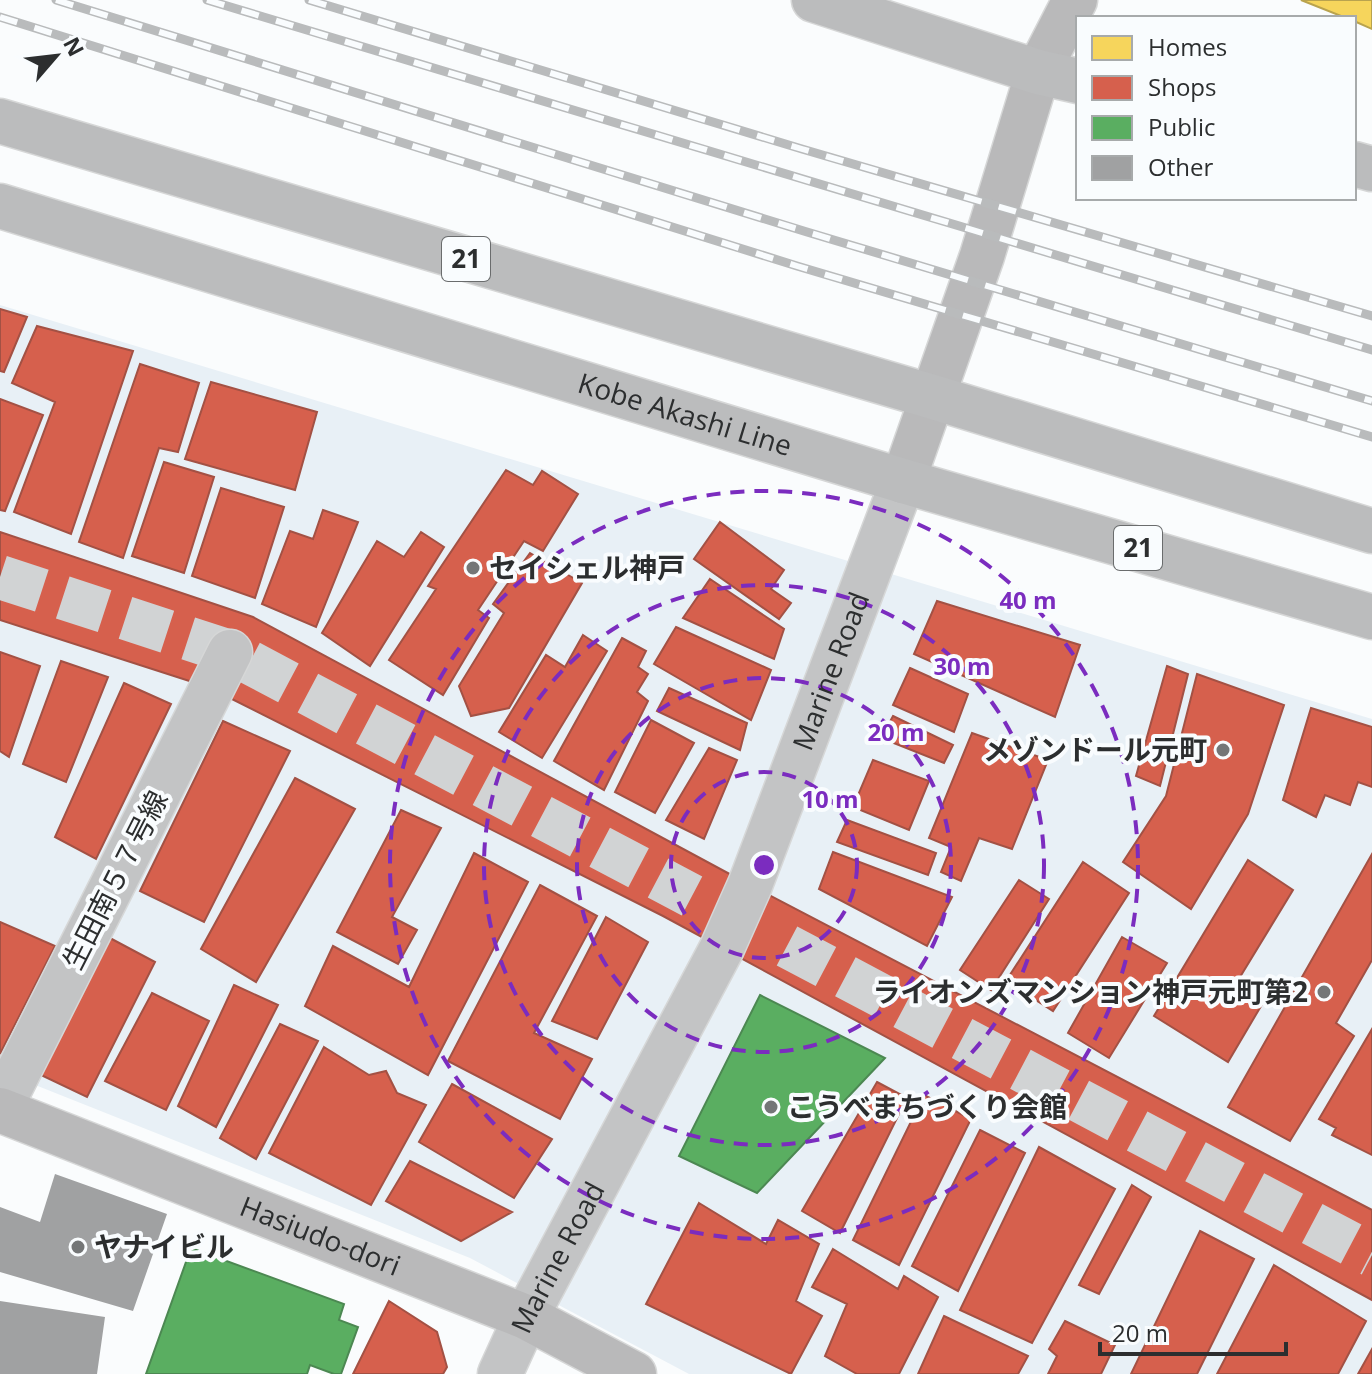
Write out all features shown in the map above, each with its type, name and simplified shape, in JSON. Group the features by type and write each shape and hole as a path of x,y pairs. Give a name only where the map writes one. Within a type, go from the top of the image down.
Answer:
{"main road":[{"path":"815,0 1058,76"},
{"name":"21","path":"0,121 933,397 1372,531"},
{"name":"Kobe Akashi Line","path":"0,206 903,481 1372,617"}],"street":[{"name":"Marine Road","path":"500,1374 526,1317 722,948 750,885 903,481 982,256 1058,76 1075,0"},
{"name":"生田南５７号線","path":"0,1109 230,652"},
{"name":"Hasiudo-dori","path":"0,1109 526,1317 634,1374"}],"shaded area":[{"path":"0,305 1372,719 1372,1374 689,1374 470,1258 0,1071"}],"building: Homes":[{"path":"1301,0 1372,0 1372,29 1356,22 1356,16 1341,16"}],"building: Shops":[{"path":"0,309 27,317 4,372 0,371"},
{"path":"37,326 133,351 71,534 14,512 55,402 12,383"},
{"path":"140,364 199,383 178,452 159,448 123,558 79,542"},
{"path":"211,382 317,412 295,490 185,459"},
{"path":"0,399 43,415 5,511 0,510"},
{"path":"164,462 214,477 184,573 132,556"},
{"name":"セイシェル神戸","path":"506,470 533,485 542,471 578,494 543,551 524,541 478,610 489,618 443,695 389,660 436,589 428,586"},
{"path":"221,488 284,507 255,598 192,576"},
{"path":"323,510 358,522 316,627 262,604 290,531 313,539"},
{"path":"720,522 784,570 771,589 791,603 779,619 694,559"},
{"path":"0,532 253,617 750,885 1372,1210 1372,1300 663,916 208,687 0,620"},
{"path":"421,532 444,547 370,666 322,633 377,541 404,557"},
{"path":"530,553 582,583 509,708 471,716 459,686 504,613 493,604"},
{"path":"710,579 784,629 774,659 683,618"},
{"path":"937,601 1080,645 1055,717 914,654"},
{"path":"676,627 771,670 751,720 654,664"},
{"path":"583,635 607,651 542,758 499,732 546,655 565,667"},
{"path":"622,638 646,651 638,667 648,674 637,692 648,701 604,790 554,761"},
{"path":"0,652 40,666 9,757 0,751"},
{"path":"61,661 108,677 66,782 23,764"},
{"path":"1167,666 1188,674 1160,786 1136,776"},
{"path":"910,668 968,694 954,732 893,705"},
{"name":"メゾンドール元町","path":"1197,674 1284,705 1248,814 1191,909 1123,862 1166,796"},
{"path":"124,683 171,704 96,859 55,837"},
{"path":"669,688 747,723 740,750 657,711"},
{"path":"1311,708 1372,727 1372,787 1358,782 1350,805 1325,795 1316,817 1283,800"},
{"path":"893,716 953,745 944,763 881,738"},
{"path":"651,720 694,743 655,813 615,792"},
{"path":"223,721 290,751 204,922 140,891"},
{"path":"972,733 1048,760 1012,849 979,838 961,881 941,872 951,847 929,838"},
{"path":"709,748 737,760 704,839 666,820"},
{"path":"873,760 929,781 909,830 853,807"},
{"path":"295,778 355,809 256,982 201,949"},
{"path":"401,810 441,828 392,917 417,930 398,964 337,932"},
{"path":"847,820 936,853 928,875 837,842"},
{"path":"833,852 952,897 927,946 819,889"},
{"path":"474,853 528,882 428,1075 305,1006 333,946 409,987"},
{"name":"ライオンズマンション神戸元町第2","path":"1372,854 1372,960 1336,1023 1354,1036 1290,1141 1228,1107"},
{"path":"1248,860 1293,890 1237,982 1264,1001 1228,1062 1154,1016"},
{"path":"1083,862 1129,893 1053,1011 1006,981"},
{"path":"1019,880 1049,899 991,990 960,970"},
{"path":"540,885 597,916 534,1033 592,1059 560,1119 448,1061"},
{"path":"606,917 648,942 597,1039 552,1021"},
{"path":"0,922 55,946 0,1054"},
{"path":"108,937 155,962 87,1097 41,1075"},
{"path":"1122,937 1167,963 1109,1058 1068,1033"},
{"path":"234,985 278,1005 216,1127 178,1106"},
{"path":"152,993 209,1021 166,1110 105,1081"},
{"path":"280,1024 318,1041 256,1159 220,1138"},
{"path":"1372,1029 1372,1155 1332,1135 1336,1128 1319,1119"},
{"path":"324,1047 369,1075 386,1071 397,1093 426,1105 371,1205 269,1153"},
{"path":"877,1082 907,1098 840,1233 802,1211"},
{"path":"452,1084 552,1139 514,1198 419,1142"},
{"path":"924,1095 971,1119 899,1265 853,1240"},
{"path":"980,1130 1025,1153 958,1291 912,1266"},
{"path":"1039,1147 1115,1189 1032,1343 960,1310"},
{"path":"410,1161 512,1212 461,1241 386,1201"},
{"path":"1132,1185 1151,1197 1099,1294 1079,1285"},
{"path":"699,1203 766,1244 778,1220 819,1244 796,1301 822,1316 791,1374 646,1304"},
{"path":"1200,1231 1254,1259 1197,1374 1131,1374"},
{"path":"833,1249 898,1289 904,1276 938,1297 899,1374 857,1374 825,1356 847,1304 812,1287"},
{"path":"1274,1265 1366,1321 1338,1374 1217,1374"},
{"path":"389,1301 437,1332 447,1367 443,1374 353,1374"},
{"path":"944,1316 1028,1356 1018,1374 918,1374"},
{"path":"1065,1321 1115,1345 1101,1374 1048,1374 1057,1356 1049,1349"},
{"path":"1372,1349 1372,1374 1358,1374"}],"building: Public":[{"name":"こうべまちづくり会館","path":"760,995 885,1058 757,1193 679,1156"},
{"path":"191,1248 344,1304 339,1320 358,1327 341,1374 310,1365 307,1374 146,1374"}],"building: Other":[{"name":"ヤナイビル","path":"55,1174 167,1214 133,1311 0,1272 0,1207 40,1222"},
{"path":"0,1301 105,1317 97,1374 0,1374"}],"tunnel":[{"path":"0,577 230,652 692,896"},
{"path":"787,946 1372,1255"}],"railway":[{"path":"56,0 807,232 1372,401"},
{"path":"207,0 1372,350"},
{"path":"309,0 1372,316"},
{"path":"0,17 797,266 1372,437"}],"place":[{"name":"セイシェル神戸","path":"473,568"},
{"name":"メゾンドール元町","path":"1223,750"},
{"name":"ライオンズマンション神戸元町第2","path":"1324,992"},
{"name":"こうべまちづくり会館","path":"771,1107"},
{"name":"ヤナイビル","path":"78,1247"}]}
